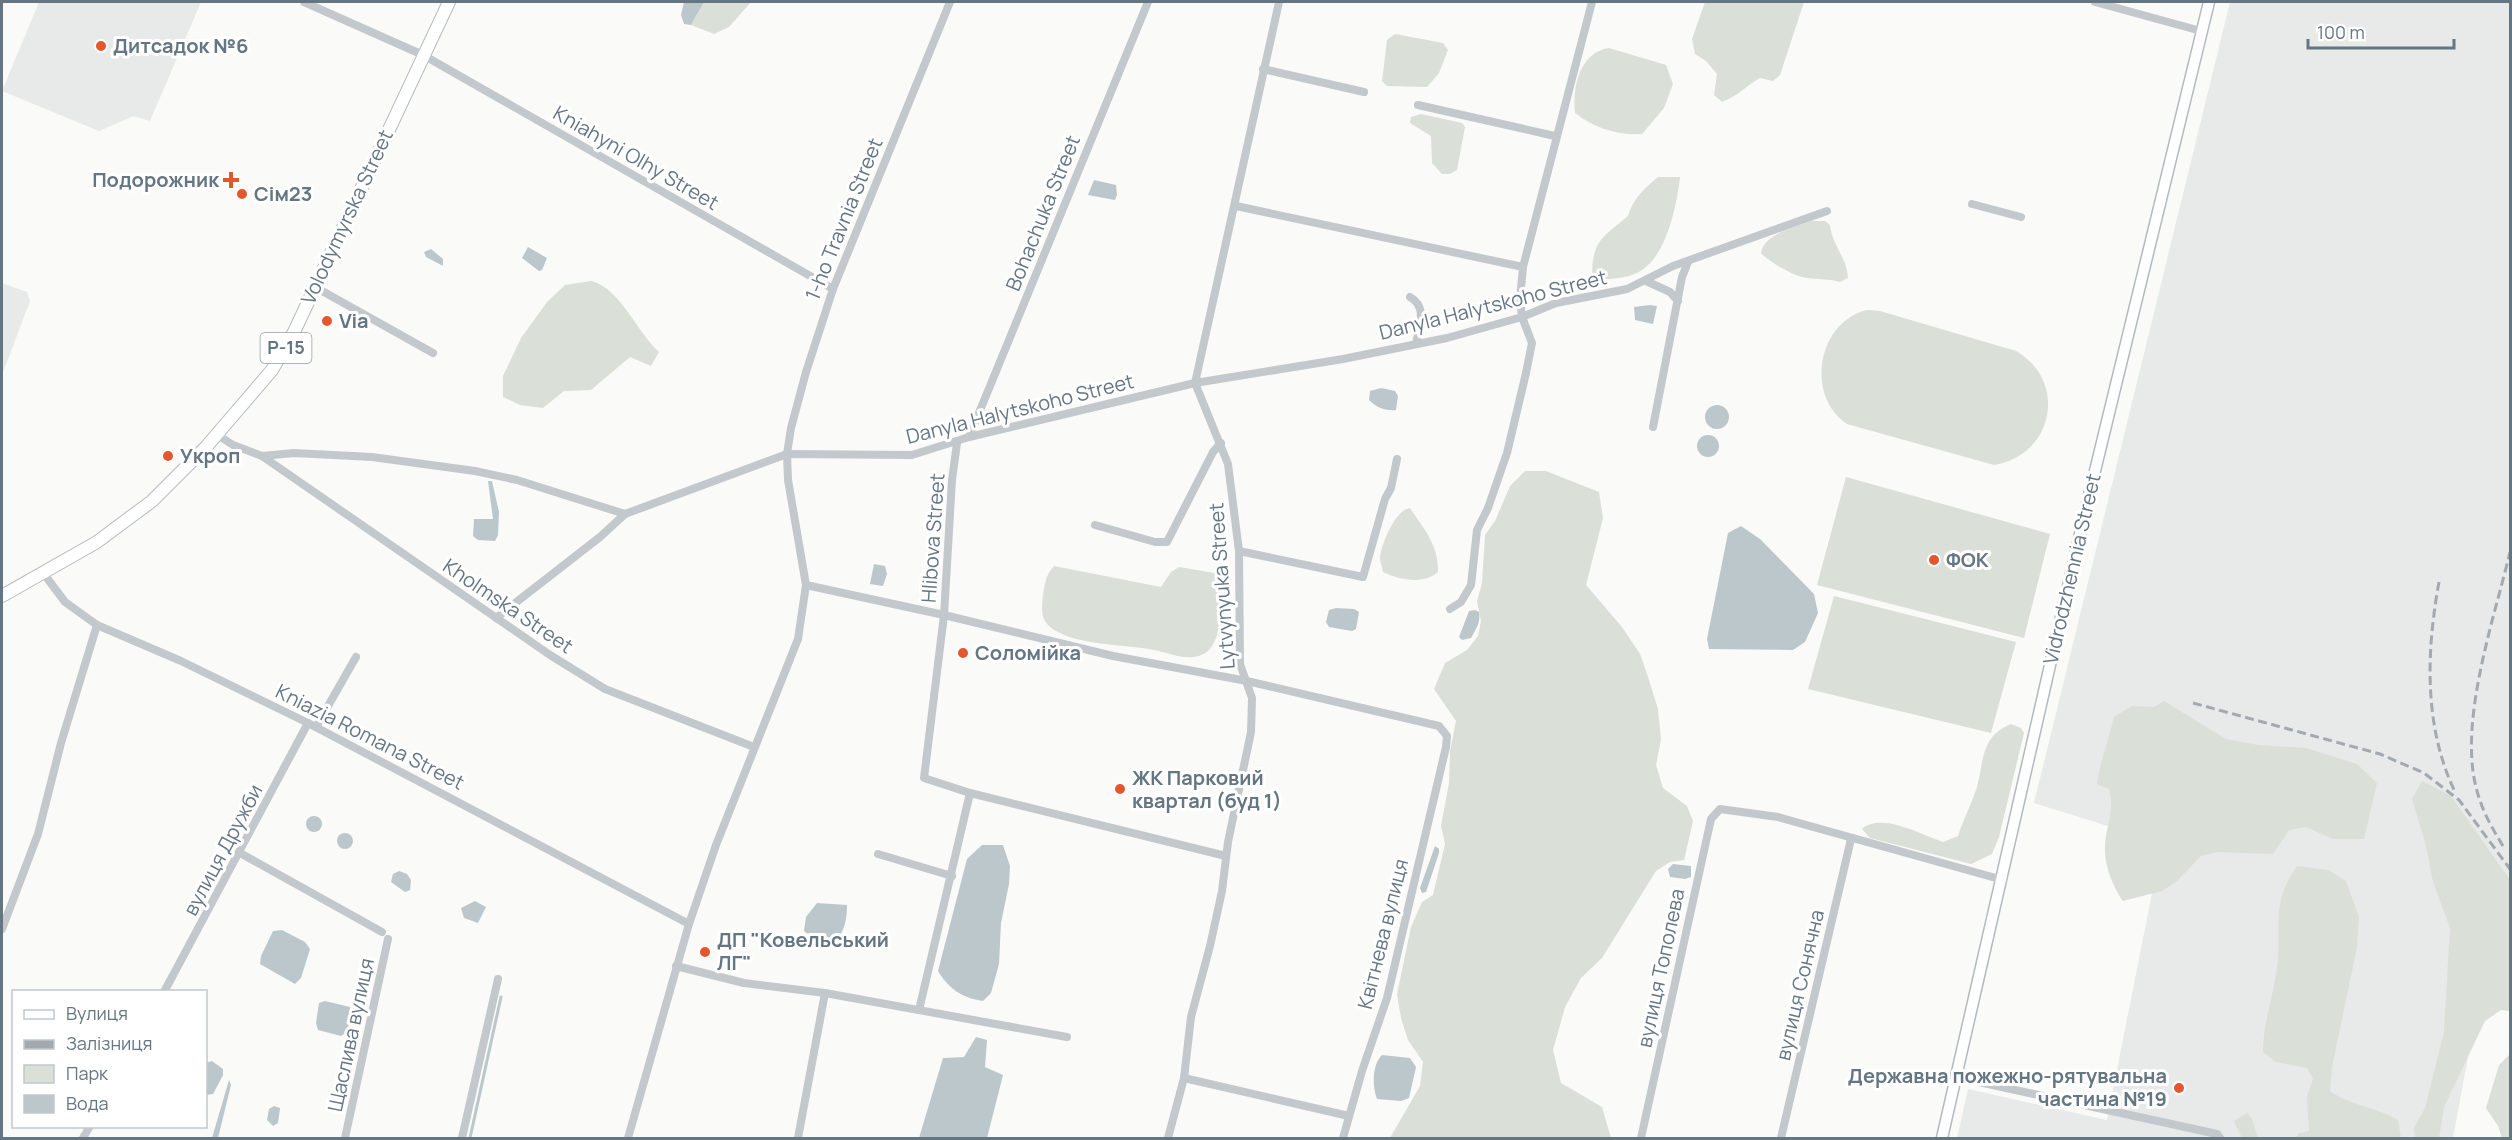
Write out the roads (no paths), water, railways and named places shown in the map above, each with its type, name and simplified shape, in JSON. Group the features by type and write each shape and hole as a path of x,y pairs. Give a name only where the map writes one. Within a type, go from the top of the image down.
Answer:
{"main road":[{"name":"Volodymyrska Street","path":"2,596 44,574 138,514 216,434 272,370 315,287 449,2"}],"street":[{"name":"Kniahyni Olhy Street","path":"304,2 423,55 832,289"},
{"name":"1-ho Travnia Street","path":"787,454 791,428 806,372 832,289 950,2"},
{"name":"Bohachuka Street","path":"969,437 1148,2"},
{"path":"1196,383 1279,2"},
{"path":"1450,609 1461,602 1471,585 1477,530 1488,508 1508,453 1532,343 1522,317 1520,299 1523,267 1555,136 1592,2"},
{"path":"2095,2 2201,31"},
{"name":"Vidrodzhennia Street","path":"1942,1138 2003,880 2085,512 2209,2"},
{"path":"1263,69 1364,92"},
{"path":"1418,105 1555,136"},
{"path":"1972,204 2021,217"},
{"path":"1236,206 1523,267"},
{"name":"Danyla Halytskoho Street","path":"625,514 787,454 912,455 969,437 1196,383 1343,359 1416,344 1522,317 1556,303 1627,288 1673,266 1827,211"},
{"path":"1653,427 1688,262"},
{"path":"1646,280 1670,292 1678,301"},
{"path":"315,287 433,353"},
{"path":"1410,297 1418,301 1422,309 1416,344"},
{"name":"Lytvynyuka Street","path":"1168,1138 1184,1078 1191,1017 1210,946 1251,732 1252,699 1240,664 1239,551 1228,464 1196,383"},
{"path":"216,434 233,445 262,456 294,453 372,458 475,471 518,480 625,514 600,537 496,618"},
{"name":"Hlibova Street","path":"957,442 952,480 944,615 1113,656 1247,681 1439,726 1447,736"},
{"path":"1095,525 1155,542 1167,542 1213,452 1221,443"},
{"path":"628,1138 688,924 754,747 798,639 806,585 788,480 787,454"},
{"name":"Kholmska Street","path":"262,456 496,618 605,689 754,747"},
{"path":"1239,551 1363,577 1385,499 1391,488 1397,459"},
{"name":"Kniazia Romana Street","path":"44,574 65,602 97,626 181,661 312,725 688,924"},
{"path":"806,585 944,615 924,778 970,793 1226,856"},
{"path":"2,929 38,834 61,743 97,626"},
{"name":"вулиця Дружби","path":"166,990 312,725 356,657"},
{"name":"Квітнева вулиця","path":"1343,1138 1387,998 1447,736"},
{"path":"919,1011 970,793"},
{"name":"вулиця Тополева","path":"1641,1138 1711,819 1720,809 1778,817 1851,839"},
{"path":"1851,839 2003,880"},
{"name":"вулиця Сонячна","path":"1781,1138 1851,839"},
{"path":"240,853 382,932"},
{"path":"878,854 952,876"},
{"name":"Щаслива вулиця","path":"345,1138 388,939"},
{"path":"676,966 744,983 825,993 1067,1037"},
{"path":"462,1138 498,979"},
{"path":"798,1138 825,993"},
{"path":"1956,1077 2122,1112 2217,1134 2220,1138"},
{"path":"1184,1078 1349,1116"}],"water":[{"path":"684,2 704,2 691,25 684,24 681,15"},
{"path":"1094,180 1116,185 1115,200 1088,195"},
{"path":"528,247 547,258 542,270 539,271 522,258"},
{"path":"431,249 443,259 443,266 426,257 424,252"},
{"path":"1657,306 1653,324 1635,320 1634,307"},
{"path":"1381,388 1395,391 1398,396 1396,410 1381,408 1369,400 1370,391"},
{"path":"1717,405 1726,408 1729,417 1726,426 1717,429 1708,426 1705,417 1708,408"},
{"path":"1708,435 1716,438 1719,446 1716,454 1708,457 1700,454 1697,446 1700,438"},
{"path":"488,481 492,481 499,512 498,535 495,541 478,540 473,536 474,519 493,519"},
{"path":"1741,526 1760,539 1814,594 1818,613 1805,642 1793,650 1709,649 1707,639 1728,533"},
{"path":"874,564 885,566 887,574 883,586 870,584"},
{"path":"1354,609 1359,612 1356,629 1352,631 1329,627 1326,622 1329,610"},
{"path":"1469,611 1479,612 1478,625 1471,638 1462,640 1459,637"},
{"path":"311,816 317,816 322,824 320,830 311,832 306,827 306,821"},
{"path":"345,833 351,835 353,841 351,847 345,849 339,847 337,841 339,835"},
{"path":"982,845 1003,845 1010,866 1009,884 1001,923 999,964 991,993 983,1001 957,992 938,971 967,859"},
{"path":"1435,846 1439,849 1439,853 1426,892 1422,893 1420,888"},
{"path":"1673,864 1691,866 1691,877 1685,879 1670,877 1668,869"},
{"path":"399,871 407,874 411,880 410,890 405,892 391,882 393,874"},
{"path":"475,901 486,907 478,923 464,918 461,908"},
{"path":"817,903 847,905 842,933 830,944 816,940 804,931 806,917"},
{"path":"282,930 305,942 310,949 301,978 295,984 260,964 261,956 273,931"},
{"path":"325,1001 350,1007 351,1015 347,1032 341,1036 318,1030 316,1023 319,1003"},
{"path":"976,1037 987,1040 985,1067 1003,1075 987,1138 919,1138 943,1058 964,1057"},
{"path":"1382,1055 1410,1058 1416,1067 1409,1098 1401,1101 1377,1099 1374,1075 1376,1064"},
{"path":"212,1061 223,1069 223,1075 213,1094 207,1095 207,1063"},
{"path":"229,1080 231,1085 218,1138 212,1138"},
{"path":"274,1106 280,1108 278,1123 273,1126 267,1120 269,1109"}],"waterway":[{"path":"470,1138 501,997"}],"railway":[{"path":"2503,846 2487,818 2478,795 2472,760 2472,731 2481,670 2510,552"},
{"path":"2439,582 2432,636 2430,689 2438,742 2455,792"},
{"path":"2193,703 2380,754 2424,773 2459,800 2510,869"}],"place":[{"name":"Дитсадок №6","path":"101,46"},
{"name":"Подорожник","path":"231,180"},
{"name":"Сім23","path":"242,194"},
{"name":"Via","path":"327,321"},
{"name":"Укроп","path":"168,456"},
{"name":"ФОК","path":"1934,560"},
{"name":"Соломійка","path":"963,653"},
{"name":"ЖК Парковий квартал (буд 1)","path":"1120,789"},
{"name":"ДП \"Ковельський ЛГ\"","path":"705,952"},
{"name":"Державна пожежно-рятувальна частина №19","path":"2179,1088"}]}
